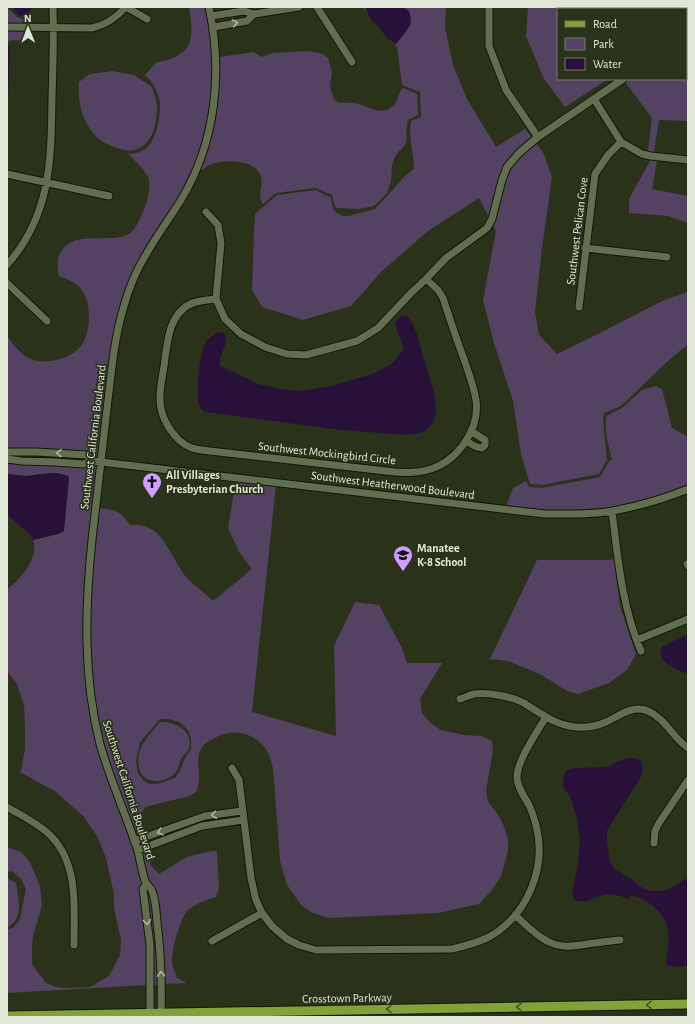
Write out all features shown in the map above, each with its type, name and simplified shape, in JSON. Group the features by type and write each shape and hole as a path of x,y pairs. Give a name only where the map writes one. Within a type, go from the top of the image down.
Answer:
{"main road":[{"name":"Crosstown Parkway","path":"7,1016 161,1015 688,1004"}],"street":[{"path":"7,265 25,241 34,224 43,199 47,182 51,159 52,136 53,7"},
{"path":"7,27 92,28 115,19 126,7 147,19"},
{"name":"Southwest California Boulevard","path":"161,1015 160,949 155,904 151,888 146,884 138,850 100,743 92,706 88,665 88,593 114,349 124,306 135,276 145,256 182,199 196,169 206,141 213,114 216,90 216,63 214,27 209,7"},
{"path":"211,16 244,11 254,14 300,7"},
{"path":"317,7 352,62"},
{"path":"489,7 490,46 506,90 538,137"},
{"path":"214,27 247,21 254,14"},
{"path":"206,212 218,225 221,243 216,299 225,319 240,334 265,347 287,354 306,355 358,341 378,328 446,258 487,228 492,219 502,180 507,167 519,153 538,137 622,80"},
{"path":"594,99 621,142 642,154 688,160"},
{"name":"Southwest Pelican Cove","path":"579,307 595,174 608,155 621,142"},
{"path":"7,174 108,196"},
{"path":"585,248 667,257"},
{"name":"Southwest Mockingbird Circle","path":"216,299 202,300 185,306 176,317 170,330 160,397 161,413 168,428 180,440 191,448 210,451 415,473 432,469 447,462 459,450 471,431 476,412 476,400 472,384 442,298 438,290 426,280"},
{"path":"7,283 47,321"},
{"path":"466,441 480,448 485,445 485,440 471,431"},
{"name":"Southwest Heatherwood Boulevard","path":"7,452 87,455 92,461"},
{"path":"31,452 31,461"},
{"name":"Southwest Heatherwood Boulevard","path":"7,459 83,464 92,461 545,514 578,514 612,511 667,497 688,489"},
{"path":"612,511 622,588 636,640 641,652"},
{"path":"636,640 688,619"},
{"path":"460,699 474,694 502,696 526,704 558,723 578,727 590,726 605,722 623,712 634,709 648,711 666,724 676,737 688,748"},
{"path":"232,768 239,780 251,878 256,900 262,913 272,926 287,939 299,945 316,950 334,951 452,948 471,944 489,937 505,926 528,898 535,876 539,841 531,812 521,791 517,778 519,764 546,717"},
{"path":"654,843 655,831 688,780"},
{"path":"7,807 35,823 51,836 62,851 68,864 72,880 74,946"},
{"path":"134,841 205,816 242,811"},
{"path":"138,850 202,826 244,820"},
{"name":"Southwest California Boulevard","path":"146,884 143,889 150,945 150,1015"},
{"path":"212,941 262,913"},
{"path":"515,915 538,935 557,945 567,947 620,940"}],"green space":[{"path":"7,7 17,17 23,19 24,41 11,40 10,42 7,40"},
{"path":"189,7 207,7 214,63 210,114 204,140 194,168 116,319 98,458 19,453 19,458 98,464 89,541 90,707 144,883 147,985 7,993 7,930 14,927 20,919 26,889 21,879 12,871 7,872 7,847 21,852 30,862 40,886 42,905 33,936 32,964 46,983 56,987 90,987 109,976 120,955 121,940 114,908 114,894 106,858 97,836 84,817 56,792 20,772 25,749 24,705 17,684 7,671 7,589 18,580 28,568 34,553 33,540 50,536 51,473 26,476 7,474 7,336 16,348 25,356 41,361 64,358 76,351 81,346 87,333 89,310 82,290 77,285 59,276 59,255 65,247 80,239 109,238 127,235 132,232 140,219 147,202 149,180 143,169 128,154 142,151 151,143 158,125 160,106 155,87 145,75 156,63 179,55 189,44 191,38 191,23"},
{"path":"362,7 446,7 445,28 453,65 467,99 496,147 525,129 544,154 552,177 535,312 539,335 557,354 662,301 688,292 688,344 621,406 604,413 603,420 607,460 599,474 542,485 530,484 521,454 513,401 494,343 483,300 496,231 479,198 428,231 381,272 351,306 303,320 262,307 252,290 255,214 277,195 316,190 331,198 333,209 337,213 343,216 349,216 375,209 405,176 414,169 410,127 411,121 421,117 420,92 402,85 397,47 380,24"},
{"path":"528,7 688,7 687,16 687,8 557,8 557,80 606,80 565,107 544,79 526,36"},
{"path":"687,44 688,121 659,120 654,152 657,161 652,189 688,196 688,223 668,216 629,213 629,199 650,161 648,150 652,118 624,80 687,80"},
{"path":"309,51 323,54 328,58 332,73 330,86 334,100 337,102 358,104 383,111 394,105 403,88 417,94 418,115 408,120 405,145 394,159 391,181 387,193 374,206 359,209 338,208 335,207 332,195 316,188 276,193 263,204 260,197 262,181 258,171 247,164 240,162 217,162 211,164 198,173 218,90 219,57 254,52 261,57 273,53"},
{"path":"112,71 134,75 152,87 155,97 157,105 156,118 151,136 141,147 133,150 124,150 114,147 100,140 86,123 81,110 79,82 90,74"},
{"path":"656,386 662,389 672,428 688,437 688,486 666,495 612,508 584,511 553,511 506,506 513,488 526,481 529,487 542,488 600,477 610,460 612,460 606,432 607,416 622,408 642,390"},
{"path":"236,480 276,485 252,712 336,736 334,646 355,602 379,605 402,648 407,663 442,663 420,699 422,713 429,722 441,730 464,735 481,736 492,741 493,750 486,791 488,802 497,813 503,824 508,839 508,851 501,876 492,890 479,904 438,913 328,918 311,912 301,905 287,885 280,861 274,776 271,759 260,742 240,733 226,733 204,745 198,756 199,778 197,791 190,796 145,807 140,821 143,835 136,838 103,742 95,706 91,665 90,593 98,508 109,509 117,512 123,516 130,525 142,525 159,535 189,580 213,601 252,569 239,552 228,528","holes":["160,719 169,719 179,722 188,730 191,739 191,749 175,778 157,784 150,784 144,781 138,774 136,761 140,742"]},
{"path":"614,559 620,606 636,654 627,670 609,683 578,694 567,691 540,674 508,661 488,659 491,657 537,560"},
{"path":"160,722 172,723 182,728 189,737 190,743 189,749 181,759 175,773 169,778 153,781 144,777 141,773 138,760 141,748 147,737"},
{"path":"147,849 151,866 159,874 187,857 217,851 219,887 216,897 202,902 188,910 179,927 175,944 172,958 173,969 177,978 187,983 164,984 149,882 141,852"},
{"path":"7,878 16,883 19,908 13,924 7,927"},
{"path":"147,888 153,905 155,919 159,985 153,985"}],"water":[{"path":"12,7 33,7 26,16 18,15"},
{"path":"365,7 403,7 409,11 411,23 396,44 387,38 371,20"},
{"path":"688,7 688,15 687,8 647,8"},
{"path":"7,43 10,47 7,127"},
{"path":"402,316 407,316 416,331 431,382 436,407 435,417 430,426 421,432 406,435 342,430 205,412 199,406 198,382 200,363 204,347 206,342 218,332 225,333 226,338 225,346 220,358 220,366 258,384 281,389 301,391 331,386 372,374 392,364 404,349 395,324"},
{"path":"58,473 68,476 69,479 64,531 58,534 33,540 29,534 7,514 7,474 26,476"},
{"path":"688,634 688,674 668,665 661,657 660,652 662,647"},
{"path":"630,758 638,759 642,763 642,773 641,777 607,831 610,862 616,870 635,881 636,884 644,889 651,891 662,891 676,885 688,877 688,966 672,967 667,965 666,962 669,938 666,923 655,907 649,903 631,895 629,899 610,894 583,902 574,900 572,893 578,865 580,839 576,815 570,796 563,787 564,774 567,770 575,768 608,767 618,761"}],"place":[{"name":"All Villages Presbyterian Church","path":"152,499"},
{"name":"Manatee K-8 School","path":"403,572"}]}
